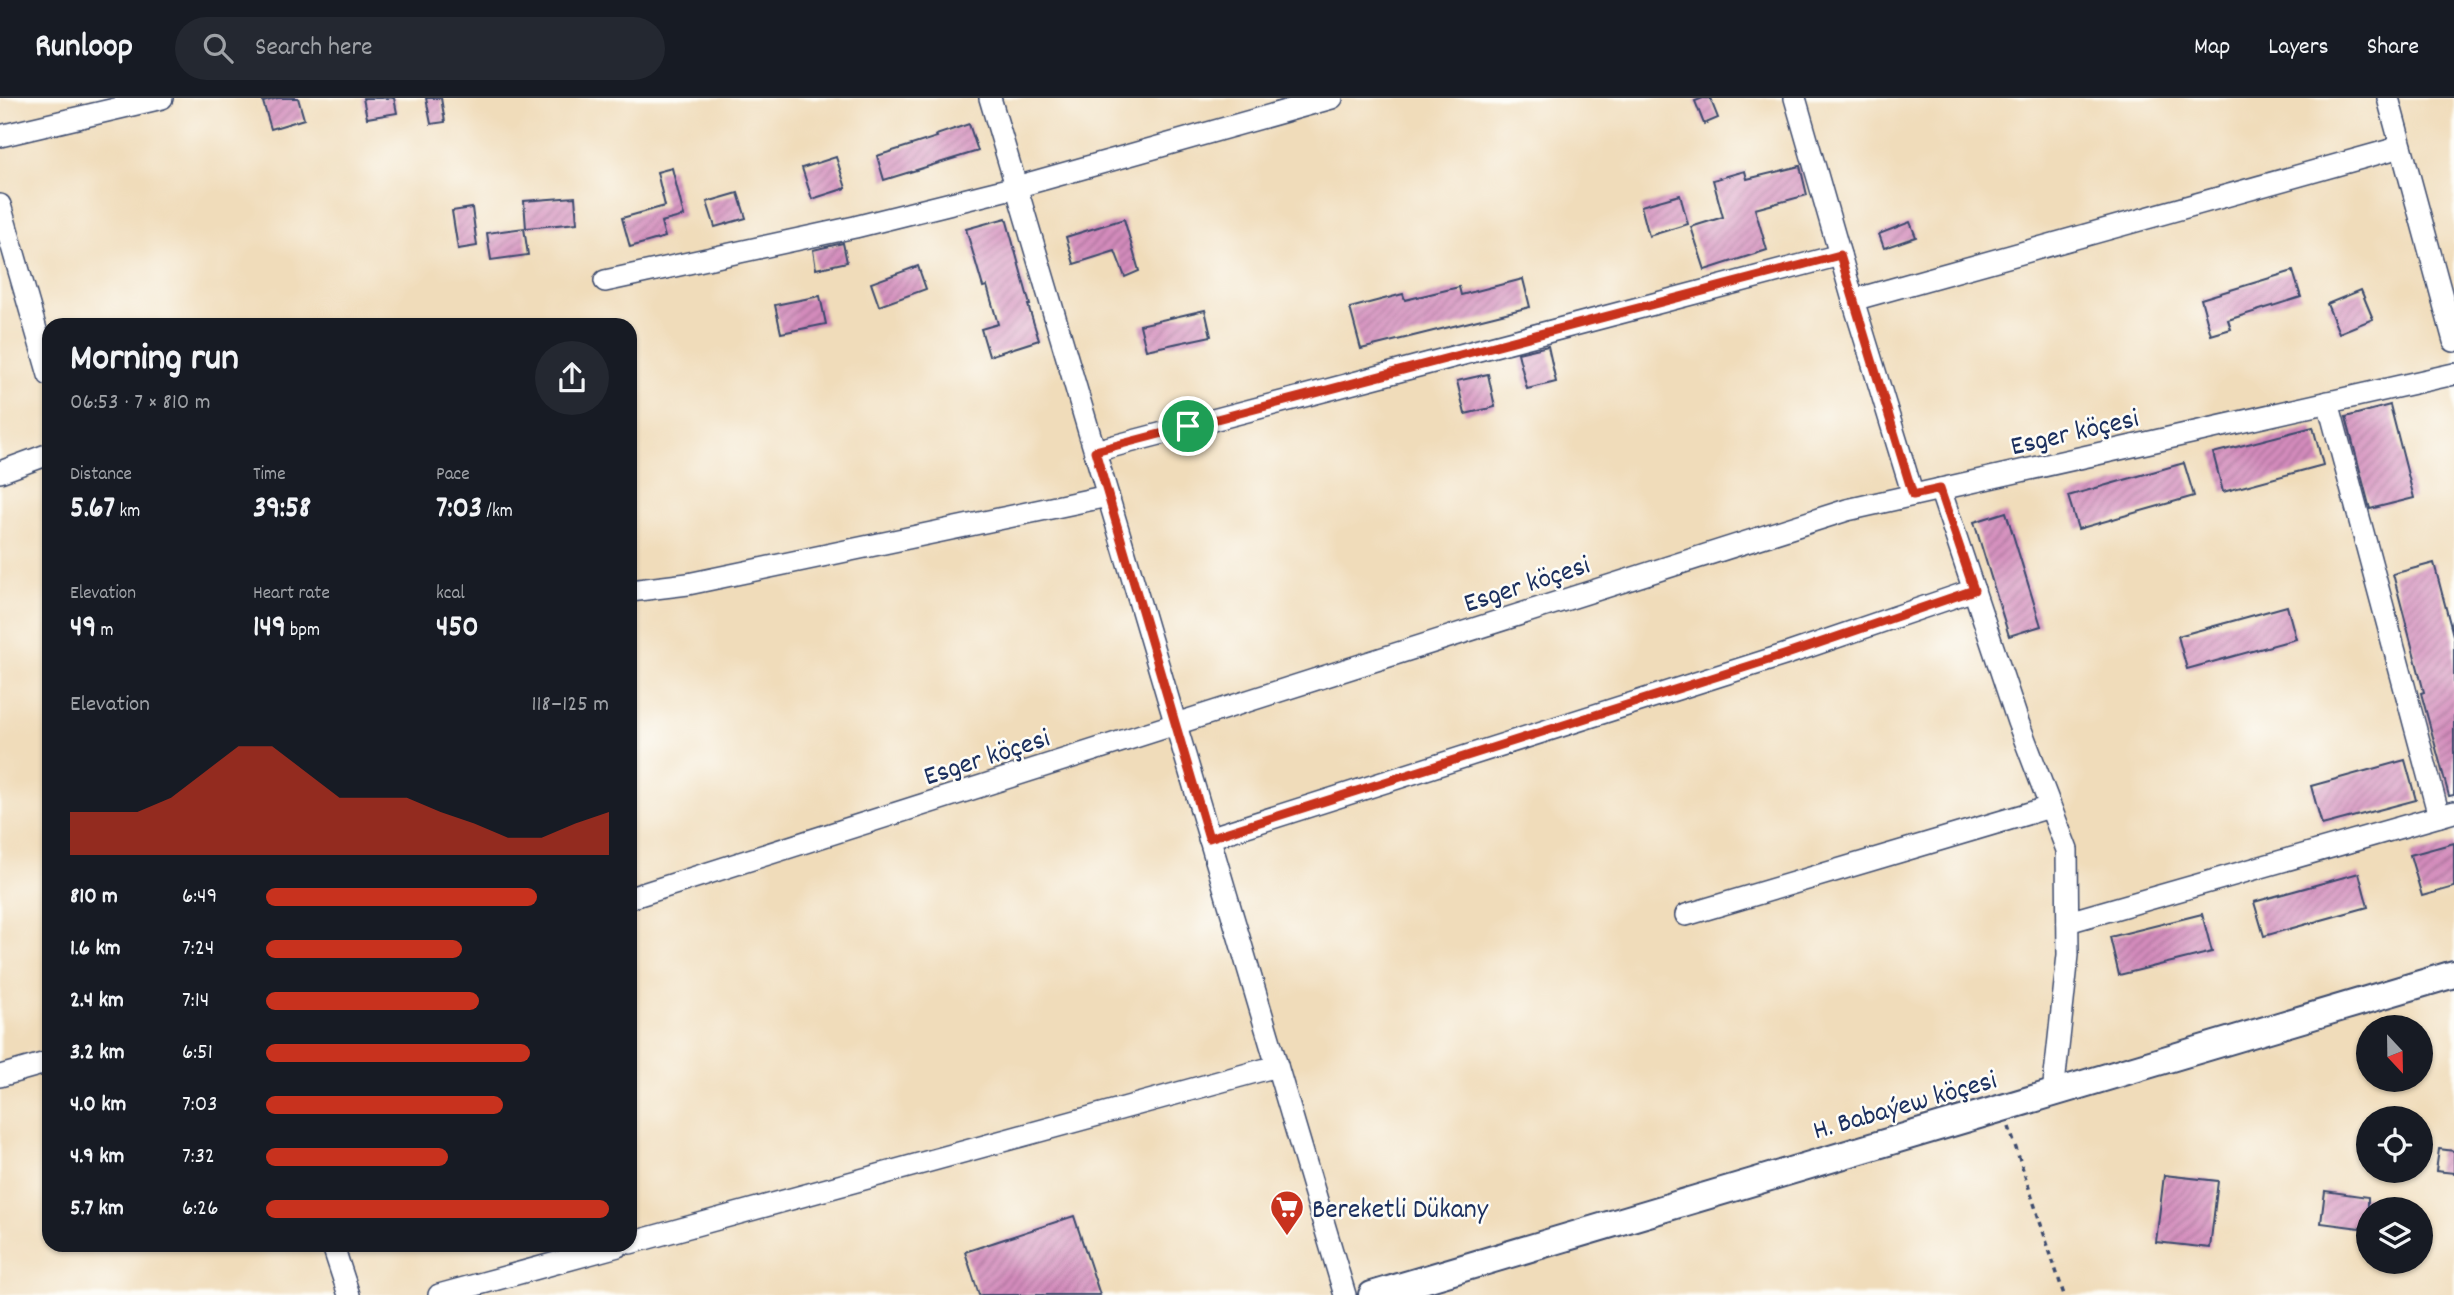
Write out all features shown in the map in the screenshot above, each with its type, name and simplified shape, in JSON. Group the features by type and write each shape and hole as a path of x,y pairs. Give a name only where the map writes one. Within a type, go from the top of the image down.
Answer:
{"street":[{"path":"0,135 162,98"},
{"path":"990,98 1345,1295"},
{"path":"605,281 855,227 1017,187 1332,98"},
{"path":"1795,98 1913,495"},
{"path":"2388,98 2454,341"},
{"path":"1853,300 2401,147"},
{"path":"0,205 42,351"},
{"path":"1095,451 1840,255"},
{"name":"Esger köçesi","path":"637,896 1847,510 2454,374"},
{"path":"2068,922 2446,814 2328,402"},
{"path":"0,472 42,457"},
{"path":"1940,489 2018,722 2067,850 2068,955 2053,1094"},
{"path":"637,590 688,584 1108,496"},
{"path":"1209,838 1784,655 1974,590"},
{"path":"1686,915 2050,807"},
{"name":"H. Babaýew köçesi","path":"1372,1295 2454,974"},
{"path":"0,1076 42,1064"},
{"path":"637,1241 1277,1066"},
{"path":"335,1252 349,1295"},
{"path":"439,1295 596,1252"}],"path":[{"path":"2002,1106 2064,1295"}],"building":[{"path":"278,98 298,98 304,119 271,129 263,102"},
{"path":"363,98 394,98 397,113 367,118"},
{"path":"426,98 441,98 445,122 431,124"},
{"path":"1710,98 1718,118 1704,124 1695,101"},
{"path":"969,124 978,151 884,180 877,156"},
{"path":"836,157 846,188 812,199 802,168"},
{"path":"1800,166 1807,195 1755,209 1767,250 1705,270 1691,227 1723,217 1713,180 1745,171 1747,179"},
{"path":"672,168 684,216 661,222 665,237 630,247 622,218 665,206 657,172"},
{"path":"738,193 746,218 715,227 707,202"},
{"path":"1680,195 1688,224 1649,236 1641,206"},
{"path":"575,197 577,223 526,228 524,201"},
{"path":"472,208 477,246 458,249 452,211"},
{"path":"1006,218 1039,340 989,356 981,329 998,324 987,286 983,287 966,229"},
{"path":"1124,219 1139,271 1125,277 1115,251 1074,264 1066,237"},
{"path":"1910,222 1916,237 1884,248 1879,234"},
{"path":"524,228 528,255 491,260 487,233"},
{"path":"843,243 847,262 816,269 813,250"},
{"path":"918,266 926,289 879,306 871,283"},
{"path":"2293,271 2301,297 2228,320 2231,329 2211,335 2201,299"},
{"path":"1523,279 1530,307 1361,349 1350,308 1403,294 1405,300 1459,287 1461,295"},
{"path":"2361,290 2373,319 2339,333 2327,304"},
{"path":"820,296 826,324 781,333 775,305"},
{"path":"1205,310 1211,336 1146,350 1140,325"},
{"path":"1548,346 1556,382 1527,389 1518,353"},
{"path":"1488,374 1495,407 1465,414 1457,381"},
{"path":"2390,405 2414,498 2370,509 2346,417"},
{"path":"2313,427 2323,465 2223,492 2213,453"},
{"path":"2184,463 2194,496 2078,529 2068,496"},
{"path":"2006,512 2041,626 2009,636 1974,522"},
{"path":"2434,563 2454,639 2454,795 2449,796 2393,574"},
{"path":"2287,606 2296,639 2187,669 2178,636"},
{"path":"2405,760 2416,800 2322,825 2311,786"},
{"path":"2454,843 2454,887 2422,896 2410,855"},
{"path":"2359,873 2368,907 2264,936 2254,902"},
{"path":"2202,914 2212,952 2119,975 2110,937"},
{"path":"2439,1149 2454,1151 2454,1173 2436,1171"},
{"path":"2164,1175 2218,1181 2210,1248 2156,1242"},
{"path":"2325,1191 2368,1197 2356,1197 2356,1227 2321,1223"},
{"path":"1074,1216 1100,1295 979,1295 965,1252"}],"place":[{"name":"Bereketli Dükany","path":"1287,1237"}],"route":[{"path":"1840,255 1913,495 1940,489 1974,590 1784,655 1209,838 1095,451 1188,426 1840,255"}]}
